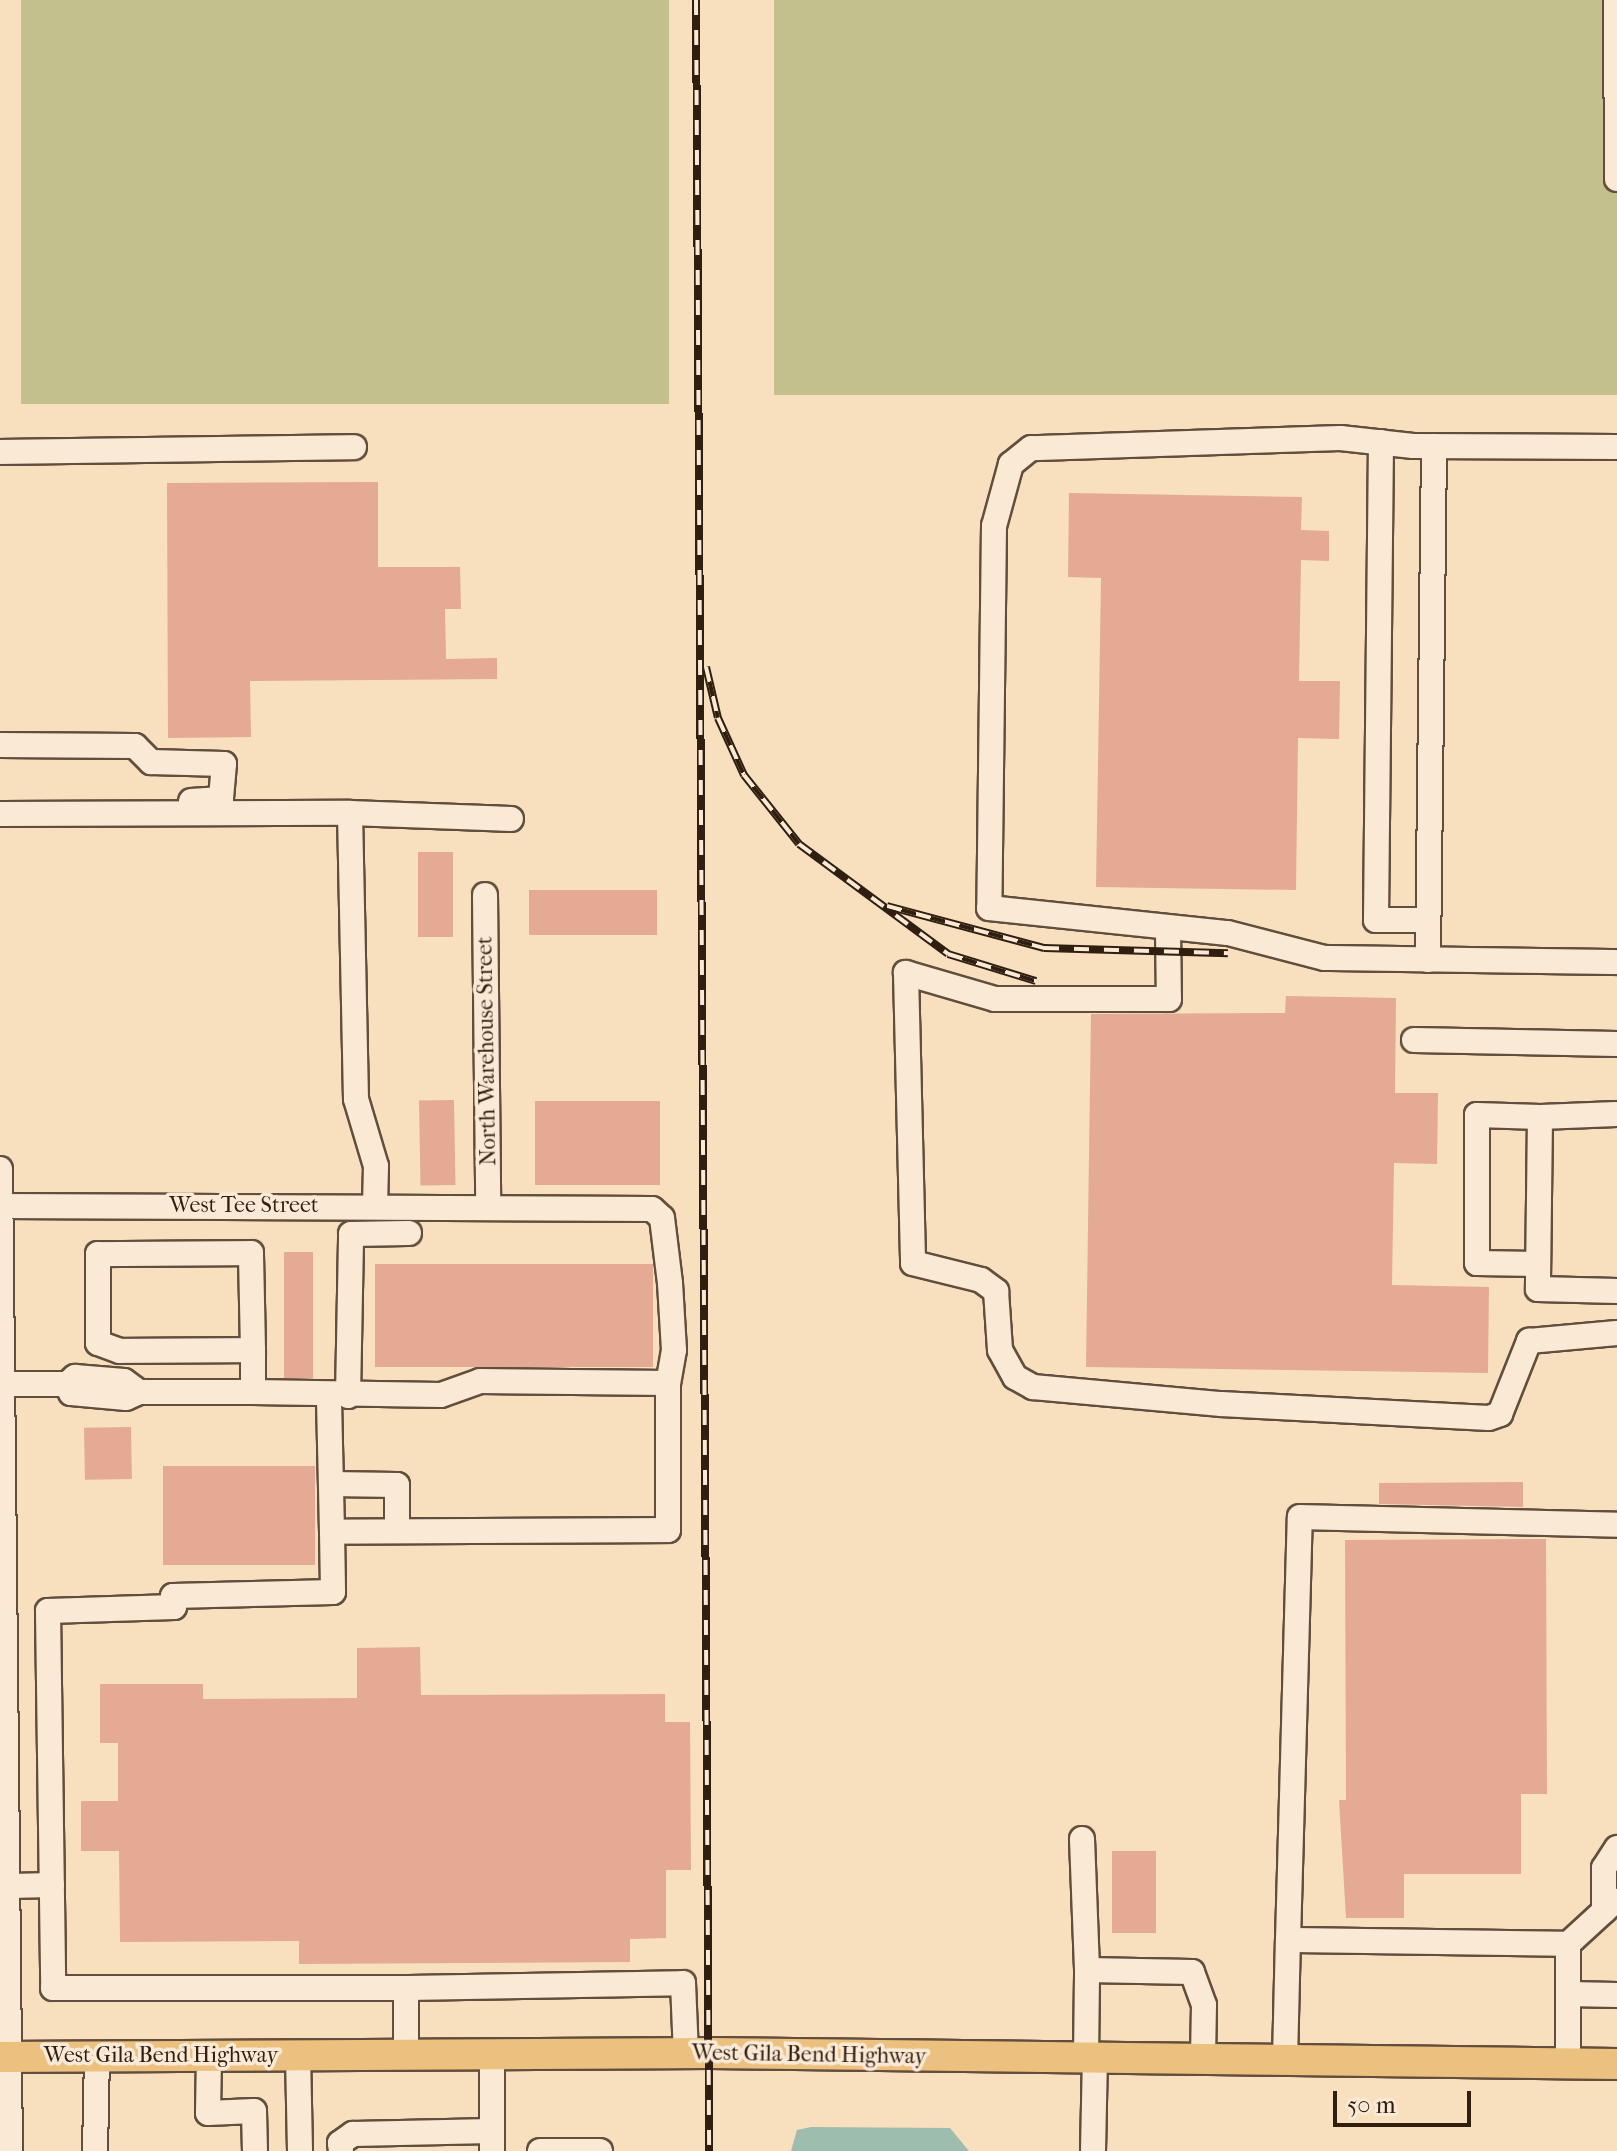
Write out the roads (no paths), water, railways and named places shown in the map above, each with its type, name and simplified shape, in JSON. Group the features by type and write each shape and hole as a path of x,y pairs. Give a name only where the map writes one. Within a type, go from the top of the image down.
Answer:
{"main road":[{"name":"West Gila Bend Highway","path":"4,2057 686,2054 1617,2064"}],"street":[{"path":"1616,0 1617,179"},
{"path":"1381,442 1376,920 1428,920"},
{"path":"1617,447 1434,446 1381,442 1061,443 1031,448 1011,464 994,526 989,908 1168,931 1263,939 1325,958 1617,962"},
{"path":"1428,960 1434,446"},
{"path":"0,452 354,447"},
{"path":"0,745 135,746 151,762 219,763 224,771 223,795 214,801 0,800"},
{"path":"0,814 350,813 511,819"},
{"path":"350,813 356,1099 376,1166 375,1206"},
{"name":"North Warehouse Street","path":"485,895 488,1206"},
{"path":"1168,931 1169,999 995,999 906,973 913,1263 981,1280 996,1291 1000,1350 1015,1377 1033,1387 1221,1404 1489,1418 1500,1414 1529,1341 1617,1333"},
{"path":"1414,1040 1617,1044"},
{"path":"1538,1264 1477,1263 1477,1115 1540,1117 1617,1114"},
{"path":"1540,1117 1538,1289 1617,1291"},
{"path":"0,1169 4,2057 10,2151"},
{"name":"West Tee Street","path":"0,1206 652,1209 662,1218 674,1350 668,1383 668,1530 397,1530"},
{"path":"409,1233 351,1234 331,1484 333,1592 173,1596 174,1607 48,1611 53,1988 437,1988 683,1983 686,2054"},
{"path":"253,1350 120,1351 98,1343 98,1254 251,1253 253,1350 253,1392"},
{"path":"2,1384 67,1384 71,1393 126,1398 139,1392 441,1395 480,1381 668,1383"},
{"path":"331,1484 397,1485 397,1530 332,1532"},
{"path":"1285,2060 1300,1517 1617,1525"},
{"path":"1082,1839 1093,2151"},
{"path":"1288,1940 1568,1944 1610,1906 1604,1868 1617,1848"},
{"path":"4,1873 52,1885"},
{"path":"1568,1944 1568,2064"},
{"path":"1087,1970 1192,1972 1204,2005 1203,2059"},
{"path":"406,1988 406,2056"},
{"path":"1568,1994 1617,1995"},
{"path":"298,2055 300,2151"},
{"path":"95,2151 97,2056"},
{"path":"209,2056 208,2113 254,2111 255,2151"},
{"path":"341,2151 340,2143 353,2134 492,2141 492,2056"},
{"path":"540,2151 600,2151"}],"railway":[{"path":"696,0 709,2151"},
{"path":"706,667 718,718 744,775 799,844 948,954 1036,981"},
{"path":"887,906 1044,948 1228,953"}]}
